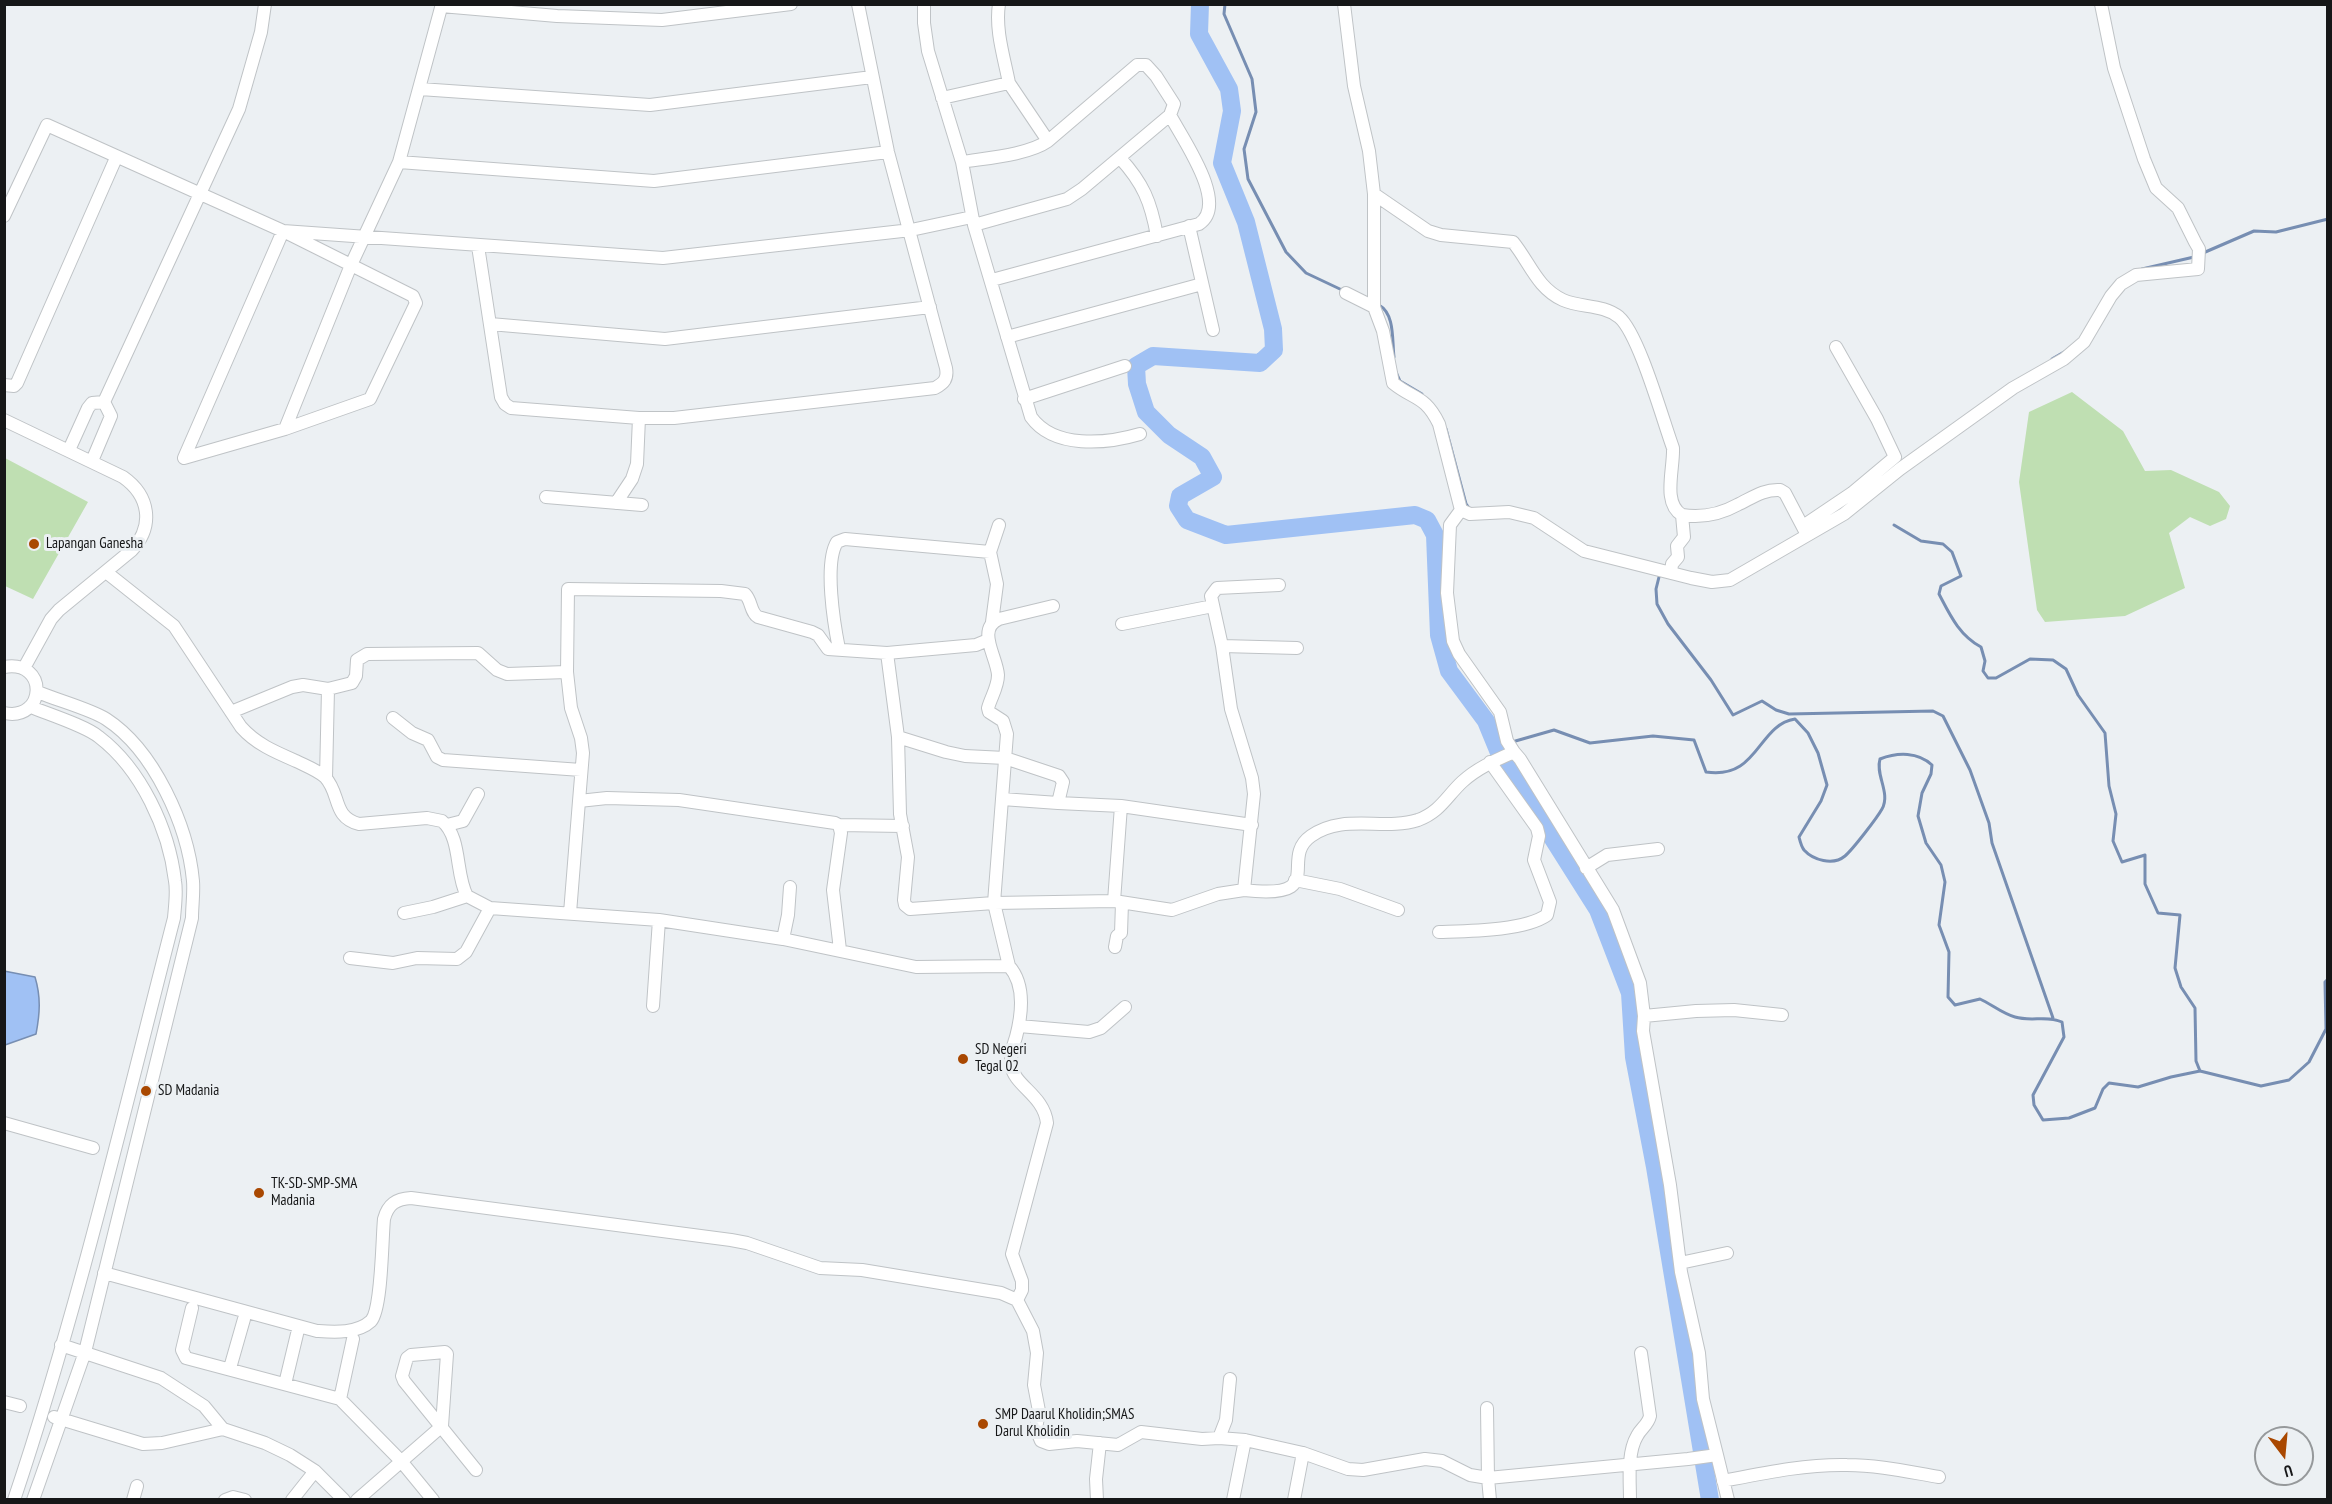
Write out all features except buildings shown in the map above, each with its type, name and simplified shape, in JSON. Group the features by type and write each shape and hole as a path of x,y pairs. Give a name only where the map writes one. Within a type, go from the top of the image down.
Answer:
{"street":[{"path":"104,402 243,97 261,32 265,4"},
{"path":"285,429 351,265 399,162 441,5 557,15 662,20 791,4"},
{"path":"478,246 501,397 511,408 639,418 701,415 935,388 942,385 947,375 911,230 888,152 858,4"},
{"path":"924,4 928,51 962,162 973,221 1030,417 1037,426 1052,434 1088,443 1122,440 1140,434"},
{"path":"999,4 1000,37 1009,82 1048,141"},
{"path":"1344,4 1354,86 1369,151 1374,194 1372,241 1374,303 1383,332 1393,383 1421,398 1433,411 1439,424 1461,510"},
{"path":"1805,530 1844,514 1900,469 2013,388 2064,359 2084,342 2111,296 2121,284 2136,275 2198,268 2199,254 2178,208 2162,195 2153,181 2114,68 2101,4"},
{"path":"283,231 663,258 911,230 973,221 1067,199 1170,115 1174,104 1146,65 1137,64 1048,141 1018,152 962,162"},
{"path":"420,89 650,105 872,77"},
{"path":"942,98 1009,82"},
{"path":"992,280 1199,224 1208,216 1206,186 1200,167 1170,115"},
{"path":"4,216 47,126 283,231 413,296 416,303 370,399 285,429 184,458 283,231"},
{"path":"399,162 654,181 888,152"},
{"path":"4,385 14,386 17,382 116,158"},
{"path":"1120,158 1145,190 1156,236"},
{"path":"1374,194 1428,231 1452,236 1513,242 1531,272 1547,290 1561,299 1601,309 1622,319 1642,360 1673,448 1674,462 1669,496 1671,504 1682,515 1696,517 1713,514 1736,506 1764,491 1780,490 1785,494 1805,530"},
{"path":"1189,226 1213,330"},
{"path":"1007,337 1202,284"},
{"path":"1346,293 1374,303"},
{"path":"490,324 665,339 930,307"},
{"path":"1461,510 1470,514 1509,512 1533,518 1584,551 1671,569 1712,582 1730,580 1805,530 1895,457 1877,419 1836,347"},
{"path":"1024,399 1125,366"},
{"path":"69,450 88,408 92,403 104,402"},
{"path":"92,461 111,416 104,402"},
{"path":"616,503 632,479 637,464 639,418"},
{"path":"4,420 92,461 134,484 146,508 144,534 140,542 58,610 24,668"},
{"path":"546,497 642,505"},
{"path":"1461,510 1450,525 1447,593 1453,641 1459,654 1500,712 1505,735 1514,752 1521,759 1608,901 1623,934 1640,983 1644,1017 1643,1031 1670,1185 1680,1263 1700,1353 1703,1399 1713,1456 1724,1481 1728,1500"},
{"path":"1671,569 1678,557 1677,546 1684,537 1682,515"},
{"path":"999,525 990,552 997,584 992,622 988,630 988,640 998,678 988,708 989,712 997,716 1006,726 993,903 1009,966 1015,973 1021,989 1019,1026 1011,1056 1012,1070 1044,1108 1047,1123 1012,1254 1022,1281 1022,1290 1017,1300"},
{"path":"839,649 831,603 833,557 837,542 845,539 990,552"},
{"path":"106,572 174,626 241,727 259,744 315,770 326,778"},
{"path":"1244,890 1254,794 1252,778 1231,710 1222,646 1211,596 1217,588 1279,585"},
{"path":"570,913 583,753 581,738 571,708 567,672 568,588 721,591 745,594 752,603 753,613 758,617 812,632 818,635 828,649 887,653 976,645 988,640"},
{"path":"992,622 1053,606"},
{"path":"1122,624 1213,606"},
{"path":"1222,646 1297,648"},
{"path":"231,712 292,687 303,685 328,689 352,683 356,676 357,660 367,654 478,653 497,670 507,674 567,672"},
{"path":"887,653 898,737 900,814 908,857 904,900 907,907 993,903 1118,902 1172,909 1218,894 1244,890 1282,892 1295,880 1303,844 1318,831 1343,824 1402,823 1418,820 1443,806 1463,781 1490,762 1514,752"},
{"path":"4,667 24,668 32,674 38,692 31,707 23,712 13,715 4,713"},
{"path":"328,689 326,778 342,816 359,824 436,818 447,825 453,840 462,888 467,896 490,908 659,920 783,939 916,967 1009,966"},
{"path":"33,1500 85,1352 192,918 193,882 189,854 182,830 160,780 138,748 106,719 38,692"},
{"path":"14,1500 43,1413 122,1122 174,918 176,884 164,833 145,791 124,762 98,736 31,707"},
{"path":"393,718 412,733 428,740 437,757 443,760 581,770"},
{"path":"898,737 965,756 1005,758 1061,777 1063,782 1058,803"},
{"path":"1439,932 1481,931 1532,922 1547,915 1550,908 1534,860 1539,836 1537,828 1503,784 1490,762"},
{"path":"447,825 463,821 478,794"},
{"path":"579,801 607,798 678,800 839,825 903,826"},
{"path":"1002,799 1120,806 1252,825"},
{"path":"1116,947 1117,936 1122,933 1118,902 1120,806"},
{"path":"839,825 842,833 833,897 840,950"},
{"path":"1586,868 1606,855 1658,849"},
{"path":"1295,880 1340,889 1398,910"},
{"path":"783,939 790,887"},
{"path":"404,912 433,907 467,896"},
{"path":"350,958 393,963 417,958 457,958 466,952 490,908"},
{"path":"653,1006 659,920"},
{"path":"1019,1026 1089,1032 1101,1028 1125,1007"},
{"path":"1644,1017 1696,1011 1734,1010 1782,1015"},
{"path":"122,1122 140,1128"},
{"path":"4,1123 93,1148"},
{"path":"104,1273 316,1331 355,1329 371,1320 378,1305 386,1210 400,1199 411,1198 731,1240 747,1243 820,1268 862,1270 1001,1293 1017,1300 1033,1331 1037,1353 1034,1385 1039,1411 1038,1436 1041,1441 1049,1444 1077,1441 1118,1445 1141,1432 1202,1439 1220,1438 1245,1440 1303,1453 1329,1464 1356,1470 1411,1461 1435,1460 1455,1466 1470,1475 1488,1478 1713,1456"},
{"path":"1680,1263 1727,1253"},
{"path":"192,1308 182,1350 186,1358 340,1399 402,1461 433,1500"},
{"path":"230,1368 244,1319"},
{"path":"285,1384 297,1334"},
{"path":"340,1399 353,1339"},
{"path":"61,1345 161,1378 204,1406 223,1429"},
{"path":"357,1500 442,1426 447,1354 445,1352 408,1356 402,1376 404,1381 442,1426 476,1470"},
{"path":"1630,1500 1630,1464 1635,1439 1647,1425 1650,1416 1641,1353"},
{"path":"1220,1438 1226,1420 1230,1379"},
{"path":"4,1402 20,1406"},
{"path":"1487,1408 1490,1500"},
{"path":"43,1413 143,1444 162,1443 223,1429 265,1443 315,1471 344,1500"},
{"path":"1233,1500 1245,1440"},
{"path":"1097,1500 1096,1479 1100,1443"},
{"path":"1294,1500 1303,1453"},
{"path":"1724,1481 1776,1471 1846,1464 1939,1477"},
{"path":"292,1500 315,1471"},
{"path":"133,1500 137,1486"},
{"path":"225,1500 237,1497 245,1500"}],"green space":[{"path":"2072,392 2123,431 2145,471 2171,470 2219,492 2230,506 2226,519 2210,526 2190,517 2169,533 2185,588 2125,616 2045,622 2037,610 2019,482 2029,412"},
{"name":"Lapangan Ganesha","path":"5,458 88,502 33,599 5,586"}],"water":[{"path":"4,971 35,977 39,1005 36,1034 5,1045"}],"waterway":[{"path":"1200,4 1199,34 1229,89 1232,111 1222,163 1246,222 1273,329 1274,350 1260,363 1153,356 1136,366 1137,384 1146,412 1169,435 1202,457 1213,477 1180,496 1178,506 1187,520 1226,535 1415,515 1427,520 1435,535 1439,635 1449,671 1486,721 1500,755 1598,910 1630,993 1634,1057 1655,1167 1710,1500"},
{"path":"1225,4 1224,14 1252,79 1256,112 1244,149 1248,179 1286,252 1306,273 1342,290"},
{"path":"2203,253 2254,231 2276,232 2328,219"},
{"path":"2142,269 2194,257"},
{"path":"1379,305 1384,309 1390,321 1394,357"},
{"path":"2052,359 2064,352"},
{"path":"1396,372 1400,381 1422,394"},
{"path":"1446,429 1469,508"},
{"path":"1894,525 1921,541 1943,544 1952,552 1961,576 1941,586 1939,594 1961,630 1981,647 1985,661 1983,671 1988,678 1996,678 2030,659 2053,660 2066,669 2078,695 2105,733 2109,786 2116,814 2113,841 2122,862 2145,855 2145,884 2158,913 2180,915 2175,968 2181,987 2195,1008 2196,1061 2200,1071"},
{"path":"1660,573 1656,589 1657,604 1668,624 1711,680 1733,715 1762,701 1776,710 1789,714 1933,711 1943,716 1970,770 1989,823 1992,843 2053,1018"},
{"path":"1512,742 1554,730 1590,743 1653,736 1694,740 1706,772 1723,772 1737,768 1782,723 1795,719 1808,733 1818,753 1827,785 1821,801 1799,837 1802,847 1808,854 1829,861 1845,856 1882,809 1885,797 1879,771 1880,759 1907,754 1921,758 1932,765 1931,774 1922,793 1918,816 1926,843 1941,865 1945,882 1939,925 1949,952 1948,997 1955,1005 1980,999 2015,1017 2051,1019 2062,1022 2064,1037 2033,1095 2034,1105 2043,1120 2069,1118 2095,1108 2103,1089 2109,1083 2138,1087 2200,1071 2261,1086 2289,1080 2309,1062 2326,1029 2325,982 2328,979"}],"place":[{"name":"Lapangan Ganesha","path":"34,544"},
{"name":"SD Negeri Tegal 02","path":"963,1059"},
{"name":"SD Madania","path":"146,1091"},
{"name":"TK-SD-SMP-SMA Madania","path":"259,1193"},
{"name":"SMP Daarul Kholidin;SMAS Darul Kholidin","path":"983,1424"}]}
